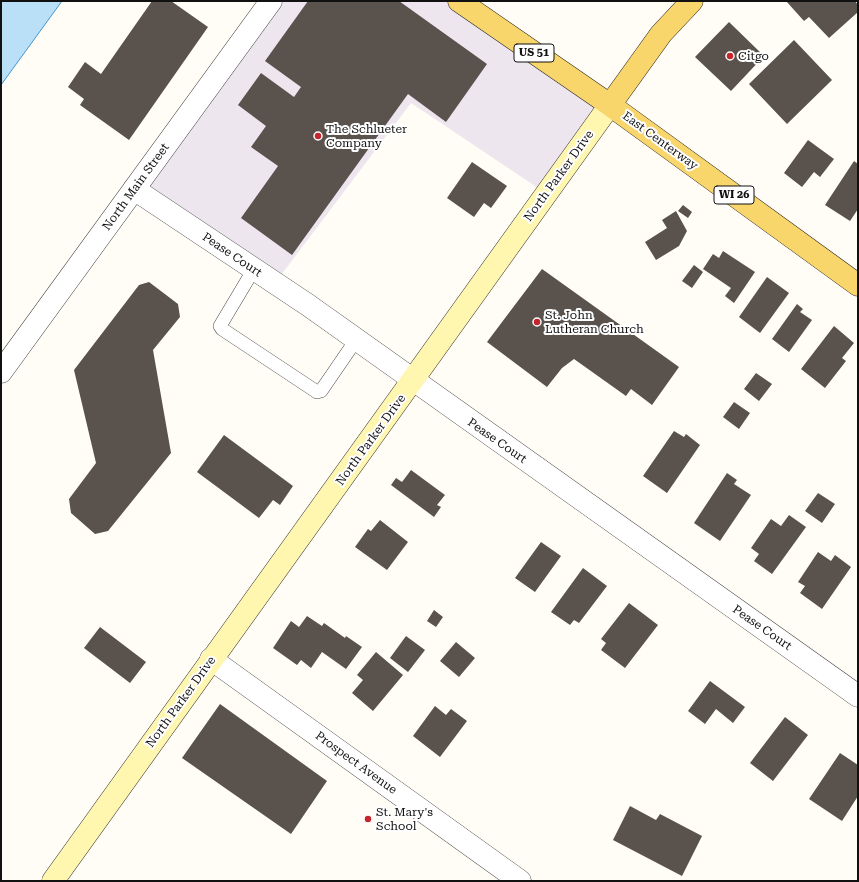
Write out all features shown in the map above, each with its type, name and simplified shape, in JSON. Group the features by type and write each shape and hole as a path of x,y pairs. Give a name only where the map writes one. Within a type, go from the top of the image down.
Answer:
{"main road":[{"name":"East Centerway","path":"459,1 610,105 855,278"},
{"name":"North Parker Drive","path":"53,881 661,34 692,1"}],"street":[{"name":"North Main Street","path":"1,372 271,1"},
{"name":"Pease Court","path":"134,189 254,269 356,340 858,696"},
{"name":"Prospect Avenue","path":"211,659 520,881"}],"lane":[{"path":"254,269 220,326 222,329 316,392 321,391 356,340"}],"shaded area":[{"path":"271,1 459,1 610,105 547,194 411,103 275,283 134,189"}],"water":[{"path":"1,1 62,1 1,85"}],"building":[{"path":"152,1 171,1 208,27 129,140 80,105 84,99 68,87 85,62 101,74"},
{"name":"The Schlueter Company","path":"308,1 399,1 487,64 446,122 408,94 292,255 241,218 278,166 251,147 266,126 238,105 261,73 294,97 301,87 265,61"},
{"path":"786,1 855,1 858,5 858,12 829,38 809,17 804,21"},
{"name":"Citgo","path":"729,22 764,56 731,91 695,57"},
{"path":"794,40 832,80 787,124 749,84"},
{"path":"808,140 834,159 820,177 814,172 802,187 784,173"},
{"path":"854,161 858,164 858,209 850,221 825,205"},
{"path":"472,162 507,186 491,208 484,203 474,217 447,198"},
{"path":"683,205 692,212 688,218 678,211"},
{"path":"676,211 687,231 679,246 656,260 645,242 667,228 662,220"},
{"path":"723,251 755,272 734,303 725,296 731,288 703,269 713,254 719,258"},
{"path":"694,265 703,272 692,288 682,281"},
{"path":"542,269 679,367 652,405 631,389 626,396 574,359 562,368 547,387 487,342"},
{"path":"767,277 789,293 760,333 739,317"},
{"path":"149,282 178,304 180,317 153,350 171,453 108,531 95,534 71,513 69,499 96,463 74,370 139,285"},
{"path":"797,304 803,309 800,312 812,320 789,352 772,339"},
{"path":"834,326 854,343 842,358 846,361 825,388 801,369"},
{"path":"756,373 772,384 759,401 744,389"},
{"path":"734,402 750,413 739,429 723,417"},
{"path":"674,431 684,437 686,434 700,445 667,493 643,476"},
{"path":"224,435 293,486 280,505 273,500 259,518 197,472"},
{"path":"411,470 445,495 437,505 441,507 434,517 391,485 396,478 402,482"},
{"path":"727,473 737,480 734,484 751,495 720,541 694,523"},
{"path":"818,493 835,504 822,523 805,511"},
{"path":"789,515 806,527 772,574 754,561 759,554 751,548 771,519 781,526"},
{"path":"380,520 408,542 387,570 355,547 368,529 371,531"},
{"path":"541,542 561,556 535,592 515,578"},
{"path":"818,552 831,561 835,555 851,567 822,609 800,593 805,586 798,582"},
{"path":"583,568 607,586 579,623 574,620 570,625 551,612"},
{"path":"629,603 658,625 625,668 601,650 606,643 601,639"},
{"path":"434,610 443,617 436,627 427,621"},
{"path":"307,616 322,626 324,623 345,638 346,636 362,647 346,669 322,652 311,668 301,660 297,665 273,648 291,621 299,627"},
{"path":"100,627 146,662 130,683 84,648"},
{"path":"406,636 425,650 408,672 390,658"},
{"path":"456,642 475,658 459,677 440,661"},
{"path":"376,652 403,675 373,711 352,693 363,680 357,675"},
{"path":"710,681 745,707 733,723 716,709 705,724 688,711"},
{"path":"220,704 327,781 291,834 182,758"},
{"path":"435,706 446,715 451,709 467,721 440,757 413,736"},
{"path":"785,717 808,735 773,781 750,763"},
{"path":"840,753 858,765 858,796 842,821 809,799"},
{"path":"630,806 656,820 660,814 702,836 682,876 613,840"}],"place":[{"name":"Citgo","path":"730,56"},
{"name":"The Schlueter Company","path":"318,136"},
{"name":"St. John Lutheran Church","path":"537,322"},
{"name":"St. Mary's School","path":"368,819"}]}
